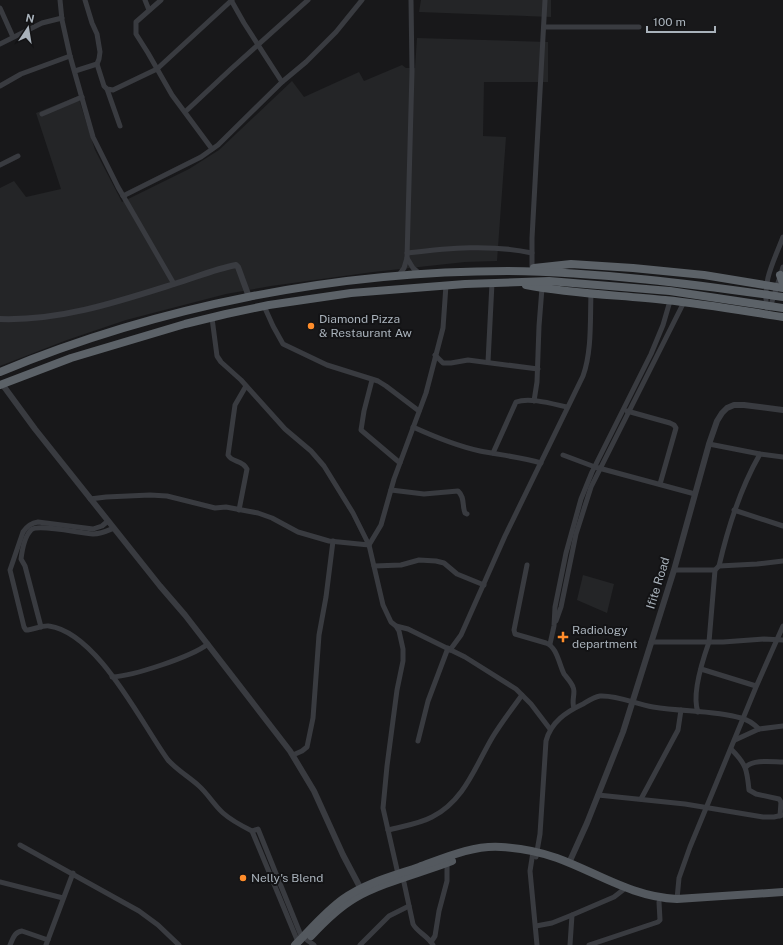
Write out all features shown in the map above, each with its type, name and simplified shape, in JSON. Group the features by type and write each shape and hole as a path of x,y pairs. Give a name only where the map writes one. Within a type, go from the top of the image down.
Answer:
{"highway":[{"path":"510,271 571,264 704,275 765,286 781,286 782,271"},
{"path":"0,372 65,347 118,330 197,308 249,297 398,275 510,271 574,274 657,280 783,297"},
{"path":"1,385 91,352 147,334 264,306 351,293 446,285 550,281 670,291 783,308"},
{"path":"510,282 570,292 684,302 783,317"}],"main road":[{"path":"301,942 330,916 362,891 474,849 500,847 569,863 641,894 660,898 677,899 783,892"},
{"path":"401,876 477,853 502,851 534,854 567,866 641,898 659,902 698,902 783,896"}],"street":[{"path":"60,0 70,56 93,137 123,196 174,284"},
{"path":"75,71 97,64 100,59 98,34 92,23 85,0"},
{"path":"145,0 149,10"},
{"path":"161,0 136,22 135,27 138,39 184,112 212,149"},
{"path":"107,89 113,90 157,69 232,0 244,23 282,82"},
{"path":"184,112 308,0"},
{"path":"123,196 201,157 212,149 282,82 306,62 326,42 362,0"},
{"path":"398,275 404,268 407,256 412,71 411,0"},
{"path":"532,268 545,0"},
{"path":"0,8 14,37"},
{"path":"0,44 42,23 62,18"},
{"path":"544,27 639,27"},
{"path":"0,86 21,74 70,56"},
{"path":"97,64 120,126"},
{"path":"42,114 82,97"},
{"path":"0,165 18,156"},
{"path":"768,315 765,299 765,286 783,237"},
{"path":"407,256 475,247 502,248 532,252"},
{"path":"407,256 413,268 421,274"},
{"path":"0,319 40,318 83,310 236,265 249,297"},
{"path":"488,362 492,283"},
{"path":"369,545 381,526 400,463 426,393 442,328 446,285"},
{"path":"768,315 781,286"},
{"path":"534,401 538,369 542,288"},
{"path":"418,741 428,701 449,649 462,635 505,536 568,407 585,368 591,293"},
{"path":"626,411 661,330 670,301"},
{"path":"550,644 554,626 555,607 566,553 581,499 626,411 669,334 684,302"},
{"path":"264,306 283,344 327,366 378,381 419,411"},
{"path":"666,315 676,320"},
{"path":"212,318 217,356 221,362 246,386 285,429 311,451 324,466 353,513 369,545 383,605 391,622 399,631 403,649 403,661 397,690 383,796 383,808 409,906 412,924 432,943 435,936 439,910 447,881 447,863"},
{"path":"661,330 669,334"},
{"path":"435,355 443,363 468,360 538,369"},
{"path":"372,380 361,430 400,463"},
{"path":"1,385 90,499 208,644 293,755 314,791 343,855 362,891"},
{"path":"240,510 247,469 243,464 231,459 228,455 235,405 246,386"},
{"path":"493,453 516,402 521,400 534,401 568,407"},
{"name":"Ifite Road","path":"569,863 623,732 674,570 709,444 717,421 727,408 734,405 783,410"},
{"path":"626,411 670,423 676,428 660,484"},
{"path":"413,427 437,438 462,446 541,463"},
{"path":"709,444 783,457"},
{"path":"698,712 696,704 697,688 701,669 710,642 717,568 734,510 749,474 760,454"},
{"path":"562,455 597,467 695,494"},
{"path":"391,490 424,494 458,491 463,497 465,514 468,514"},
{"path":"90,499 106,496 167,496 215,508 226,507 258,513 272,518 298,532 332,541 369,545"},
{"path":"734,510 783,526"},
{"path":"108,521 102,526 93,528 38,522 33,523 26,528 23,532 10,570 24,627 26,630 48,626 57,628 78,639 101,661 168,760 178,771 198,786 222,813 237,824 255,830 301,942 314,945"},
{"path":"41,627 25,566 21,559 28,534 35,527 92,534 101,534 114,528"},
{"path":"293,755 307,747 313,718 319,635 326,596 332,541"},
{"path":"374,566 401,565 419,560 436,561 444,564 458,574 484,585"},
{"path":"674,570 717,568 783,561"},
{"path":"526,566 514,630 515,634 550,644 554,649 563,672 573,686 574,690 572,701 574,708"},
{"path":"396,626 408,629 449,649 516,689 532,704 550,729"},
{"path":"677,899 679,878 690,847 756,686 780,640 783,626"},
{"path":"651,642 780,640"},
{"path":"112,677 122,676 192,654 208,644"},
{"path":"701,669 756,686"},
{"path":"118,684 122,676"},
{"path":"388,830 420,822 432,817 450,805 461,794 492,738 522,695"},
{"path":"537,945 530,871 540,834 544,750 550,729 558,720 574,708 598,696 610,696 655,707 698,712 723,713 743,718 754,724 759,729"},
{"path":"641,799 678,730 681,710"},
{"path":"735,740 759,729 783,726"},
{"path":"598,795 707,807 755,816 782,816 781,802 779,799 756,794 749,790 746,767 731,749"},
{"path":"746,767 749,764 756,762 783,762"},
{"path":"20,845 139,911 158,925 179,945"},
{"path":"47,942 73,874"},
{"path":"0,882 63,898"},
{"path":"536,926 572,915 614,897 622,890"},
{"path":"589,945 658,922 660,920 659,902"},
{"path":"360,945 389,916 409,906"},
{"path":"570,945 572,915"},
{"path":"10,945 16,932 22,931 54,945"}],"shaded area":[{"path":"421,0 551,0 551,17 419,12"},
{"path":"417,38 548,42 548,82 484,82 483,136 506,137 497,261 465,262 373,272 271,286 226,294 126,320 67,340 0,366 0,188 14,181 26,197 61,189 36,113 78,96 95,150 122,202 189,169 219,150 292,81 304,97 359,72 364,81 402,65 406,68 415,68"},
{"path":"583,575 614,584 607,613 577,600"}],"place":[{"name":"Diamond Pizza & Restaurant Aw","path":"311,326"},
{"name":"Radiology department","path":"563,637"},
{"name":"Nelly's Blend","path":"243,878"}]}
